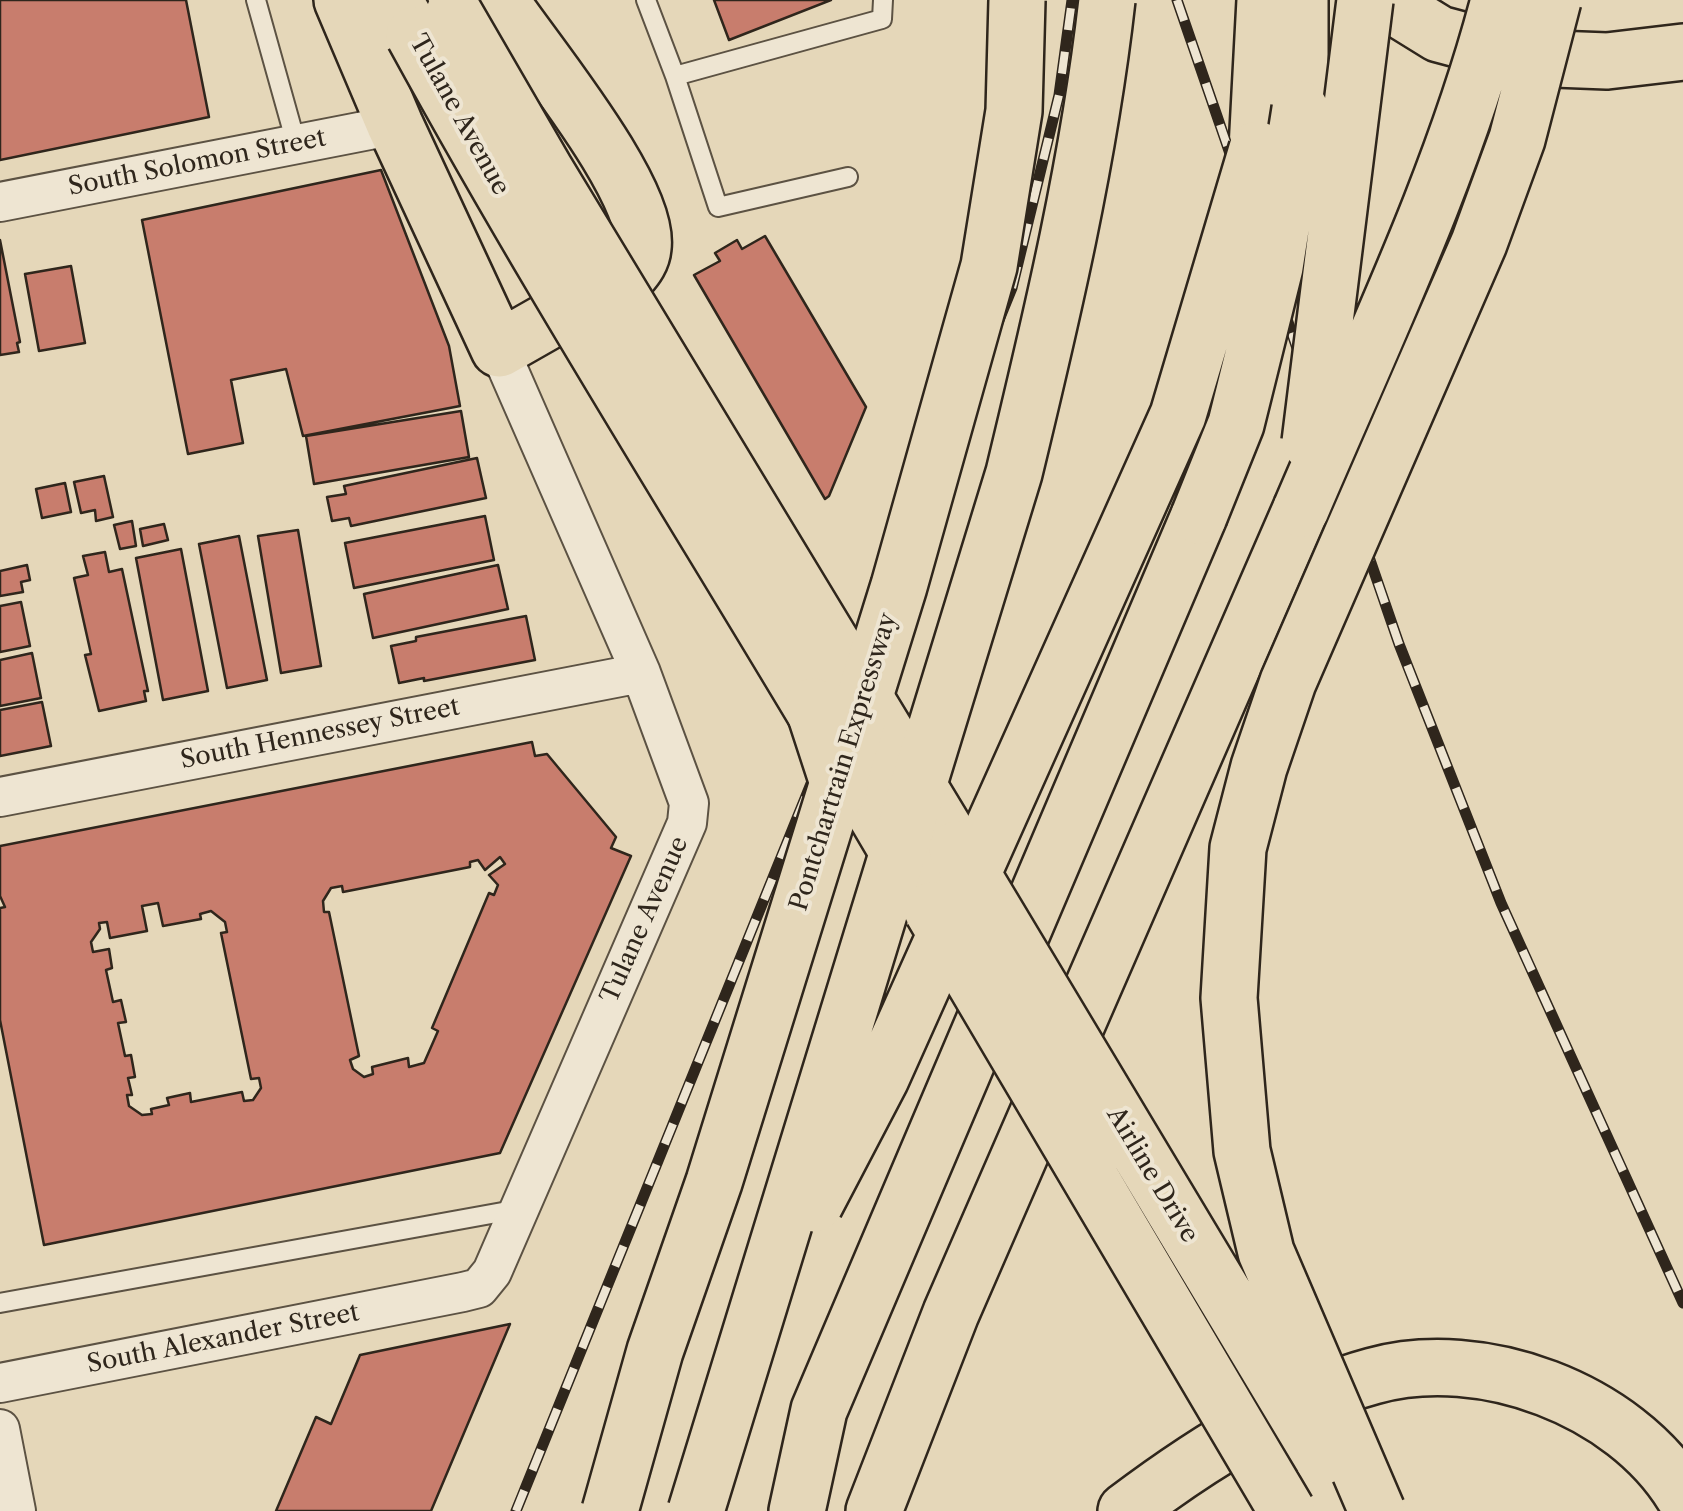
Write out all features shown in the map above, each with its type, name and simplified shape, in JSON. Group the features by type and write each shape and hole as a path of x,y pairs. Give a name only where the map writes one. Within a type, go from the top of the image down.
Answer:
{"main road":[{"path":"342,0 500,349 628,275 644,251 644,236 624,177 442,10"},
{"name":"Pontchartrain Expressway","path":"612,1511 656,1351 720,1164 899,586 989,266 1014,111 1017,0"},
{"path":"696,1511 1014,473 1056,299 1096,96 1107,0"},
{"path":"1200,516 1242,297 1266,0"},
{"path":"797,1511 819,1410 1236,424 1274,267 1300,109 1300,0"},
{"path":"1301,510 1365,0"},
{"path":"1384,0 1440,34 1528,58 1607,61 1683,52"},
{"path":"874,1511 951,1313 1428,211 1477,84 1500,0"},
{"path":"1378,1511 1266,1252 1242,1151 1229,998 1238,848 1288,682 1480,242 1517,138 1554,0"},
{"name":"Tulane Avenue","path":"442,10 489,172 813,706 1287,1511"},
{"name":"Tulane Avenue","path":"442,10 555,187 951,840"},
{"path":"657,1511 682,1454 882,1078 1178,415 1257,148"},
{"path":"612,1511 799,1076 857,911 862,857 813,706"},
{"name":"Airline Drive","path":"951,840 1354,1511"},
{"path":"1126,1511 1204,1454 1309,1400 1373,1376 1414,1369 1502,1375 1551,1388 1584,1404 1617,1427 1648,1455 1683,1496"}],"street":[{"name":"South Solomon Street","path":"0,202 395,124"},
{"name":"Tulane Avenue","path":"446,1294 479,1288 492,1272 687,823 689,804 641,673 500,349"},
{"name":"South Hennessey Street","path":"0,797 641,673"},
{"name":"South Alexander Street","path":"0,1383 446,1294"},
{"path":"0,1430 16,1511"}],"lane":[{"path":"256,0 296,143"},
{"path":"646,0 718,207 848,176"},
{"path":"675,76 882,19 882,0"},
{"path":"0,1302 520,1209"}],"building":[{"path":"0,0 186,0 209,117 0,160"},
{"path":"714,0 831,0 729,40"},
{"path":"381,170 449,346 460,406 303,436 286,369 231,380 243,443 188,454 142,220"},
{"path":"765,236 866,407 825,499 694,275 720,261 715,253 737,240 742,249"},
{"path":"0,240 20,342 19,352 0,355"},
{"path":"71,266 85,343 39,351 25,274"},
{"path":"461,411 469,457 314,484 306,436"},
{"path":"477,458 486,498 351,526 349,518 332,521 327,497 346,494 344,486"},
{"path":"104,476 113,517 96,521 95,510 81,513 74,482"},
{"path":"65,483 71,512 42,518 36,489"},
{"path":"485,516 494,560 354,588 345,543"},
{"path":"132,521 136,546 120,549 114,525"},
{"path":"164,524 168,540 143,546 140,529"},
{"path":"298,530 321,666 281,673 258,536"},
{"path":"239,536 267,680 227,688 199,544"},
{"path":"181,549 208,691 163,700 136,558"},
{"path":"105,552 109,572 122,569 148,691 144,691 146,701 99,711 85,655 91,654 74,578 88,575 83,556"},
{"path":"27,565 30,580 21,582 23,592 0,596 0,571"},
{"path":"498,565 508,609 373,638 364,594"},
{"path":"21,602 30,646 0,652 0,606"},
{"path":"526,616 535,660 399,683 391,646 416,641 416,637"},
{"path":"32,653 41,698 0,706 0,660"},
{"path":"42,702 51,746 0,756 0,710"},
{"path":"532,742 535,756 547,754 616,837 611,848 631,856 500,1153 44,1245 0,1020 0,908 5,907 0,896 0,846","holes":["500,857 505,864 489,875 498,885 494,895 489,893 432,1028 438,1031 424,1063 409,1067 408,1058 372,1067 373,1074 364,1077 353,1069 350,1060 359,1056 329,912 324,912 323,901 331,888 342,886 343,892 470,867 470,862 478,860 485,870","158,903 163,926 201,919 200,914 211,911 225,922 227,932 221,933 251,1079 259,1078 261,1088 253,1100 244,1101 242,1092 191,1102 190,1093 167,1098 169,1105 151,1109 152,1114 142,1115 129,1106 127,1095 132,1095 128,1078 135,1077 131,1055 125,1056 118,1023 126,1022 121,1000 113,1002 106,970 112,968 109,949 93,952 91,942 100,929 99,923 107,922 110,938 147,931 142,906"]},
{"path":"510,1324 431,1511 276,1511 316,1417 331,1424 360,1355"}],"railway":[{"path":"516,1511 1012,288 1059,95 1072,0"},
{"path":"1177,0 1399,644 1501,903 1683,1303"}]}
